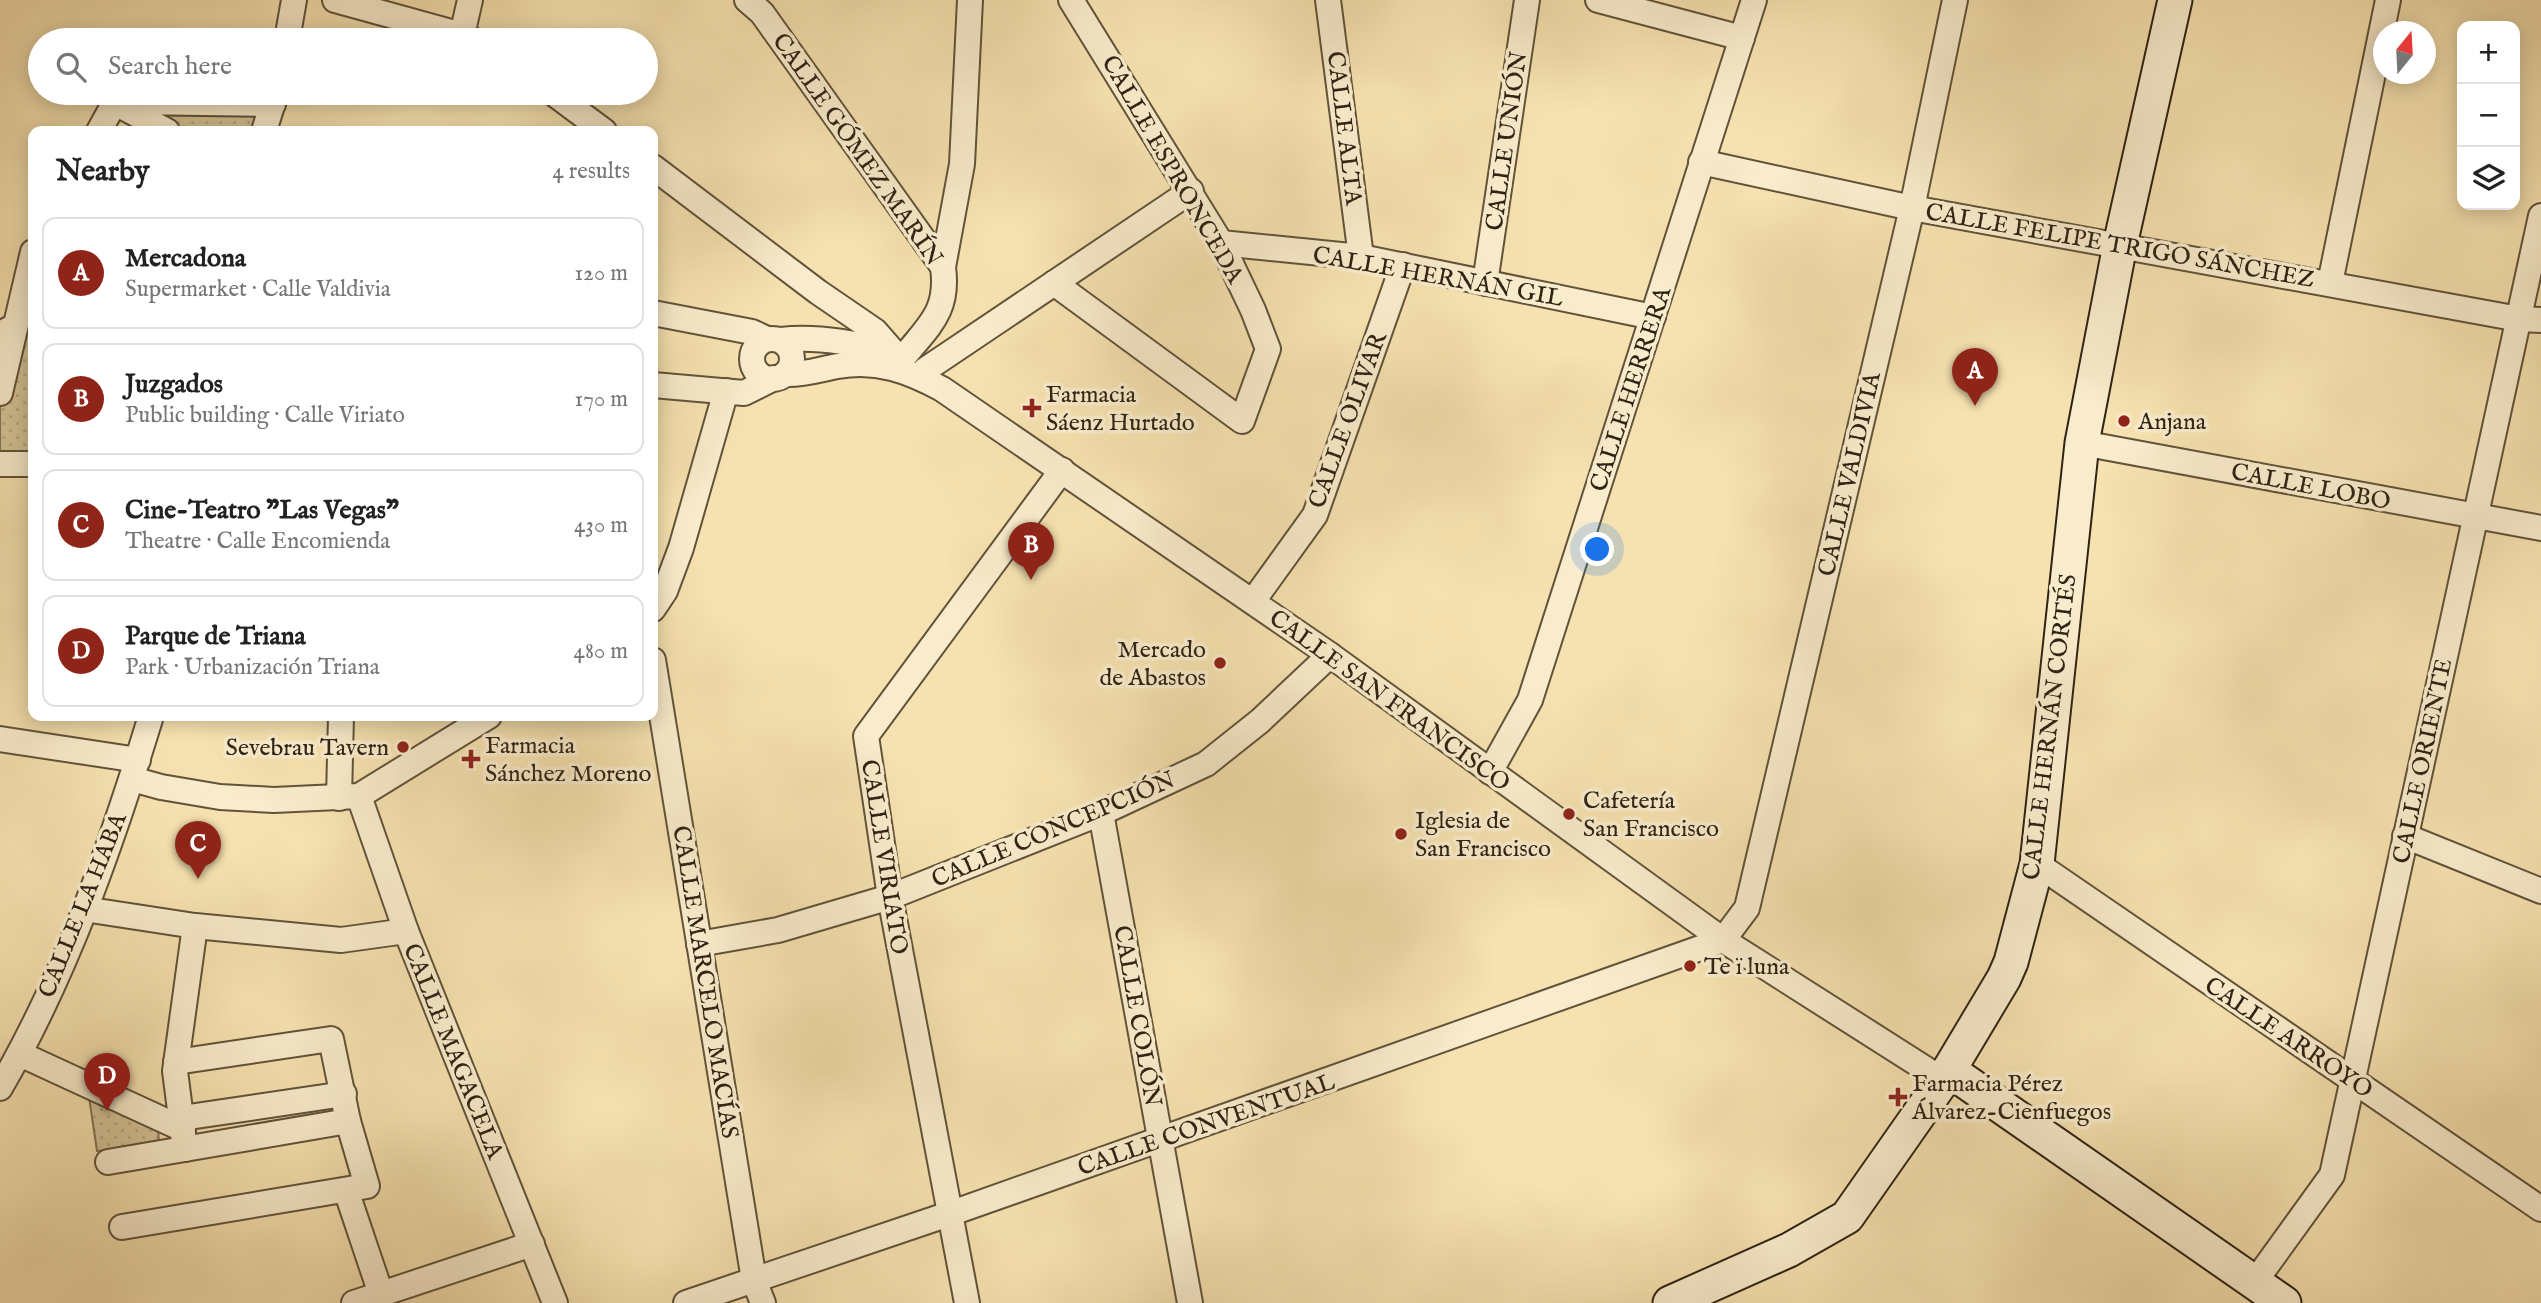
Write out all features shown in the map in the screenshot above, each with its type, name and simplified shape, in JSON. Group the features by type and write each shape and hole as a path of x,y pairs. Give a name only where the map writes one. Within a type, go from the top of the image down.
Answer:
{"street":[{"path":"289,28 294,0"},
{"path":"335,0 435,28"},
{"path":"468,28 470,0"},
{"name":"CALLE GÓMEZ MARÍN","path":"747,0 762,13 943,267 945,282 942,308"},
{"path":"943,267 962,164 970,0"},
{"name":"CALLE ESPRONCEDA","path":"1054,283 1242,421 1268,349 1253,310 1221,243 1191,191 1072,0"},
{"name":"CALLE ALTA","path":"1328,0 1361,257"},
{"name":"CALLE UNIÓN","path":"1485,283 1527,0"},
{"path":"1598,0 1742,38"},
{"name":"CALLE HERRERA","path":"1490,772 1530,700 1754,0"},
{"name":"CALLE VALDIVIA","path":"1723,940 1747,908 1912,208 1955,0"},
{"name":"CALLE HERNÁN CORTÉS","path":"1670,1303 1789,1250 1847,1217 1946,1075 2011,962 2037,864 2082,443 2120,245 2175,0"},
{"path":"2330,283 2388,0"},
{"path":"102,126 110,111 119,105 158,126"},
{"path":"266,126 272,105"},
{"path":"569,105 597,126"},
{"name":"CALLE FELIPE TRIGO SÁNCHEZ","path":"1701,162 1912,208 2530,319"},
{"path":"658,171 818,292 875,331 943,389"},
{"path":"943,389 923,378 881,364 855,363 805,375 762,376 752,359 756,346 774,340 808,339 875,348 908,361 963,344 1191,191"},
{"name":"CALLE ORIENTE","path":"2271,1297 2333,1175 2475,517 2530,319 2541,216"},
{"name":"CALLE HERNÁN GIL","path":"1221,243 1361,257 1653,317"},
{"name":"CALLE OLIVAR","path":"1254,601 1315,515 1403,265"},
{"path":"0,393 9,326 28,268"},
{"path":"908,361 942,308 963,344"},
{"path":"658,314 752,332 787,344 793,357 789,370 744,393 658,386"},
{"name":"CALLE SAN FRANCISCO","path":"943,389 1254,601 1723,940 1946,1075"},
{"path":"658,602 665,591 681,548 726,391"},
{"name":"CALLE LOBO","path":"2082,443 2541,528"},
{"path":"0,464 28,464"},
{"name":"CALLE VIRIATO","path":"967,1303 890,897 866,736 1062,470"},
{"name":"CALLE CONCEPCIÓN","path":"699,944 778,930 890,897 1101,813 1206,765 1260,721 1330,655"},
{"name":"CALLE MARCELO MACÍAS","path":"658,691 754,1280 763,1303"},
{"name":"CALLE LA HABA","path":"0,1088 20,1054 61,967 135,769 149,721"},
{"name":"CALLE MAGACELA","path":"341,721 349,797 406,931 555,1303"},
{"path":"0,739 135,769 220,797 274,800 349,797 480,721"},
{"name":"CALLE COLÓN","path":"1101,813 1190,1303"},
{"path":"2405,836 2541,891"},
{"name":"CALLE ARROYO","path":"2037,864 2541,1209"},
{"path":"84,909 195,926 341,940 406,931"},
{"path":"183,1132 175,1071 195,926"},
{"name":"CALLE CONVENTUAL","path":"686,1303 949,1214 1723,940"},
{"path":"122,1227 367,1186 348,1121 331,1039 176,1062"},
{"path":"20,1054 183,1132 348,1121"},
{"path":"1946,1075 2271,1297"},
{"path":"108,1162 183,1132 344,1094"},
{"path":"346,1190 381,1294"},
{"path":"354,1303 531,1244"}],"shaded area":[{"path":"135,105 272,105 266,126 161,126"},
{"path":"28,273 28,464 0,464 0,393"},
{"path":"89,1097 158,1125 159,1145 97,1151"}],"place":[{"name":"Mercadona","path":"1975,406"},
{"name":"Farmacia Sáenz Hurtado","path":"1032,408"},
{"name":"Anjana","path":"2124,421"},
{"name":"Juzgados","path":"1031,580"},
{"name":"Mercado de Abastos","path":"1220,663"},
{"name":"Sevebrau Tavern","path":"403,747"},
{"name":"Farmacia Sánchez Moreno","path":"471,759"},
{"name":"Cafetería San Francisco","path":"1569,814"},
{"name":"Iglesia de San Francisco","path":"1401,834"},
{"name":"Cine-Teatro \"Las Vegas\"","path":"198,879"},
{"name":"Te ï luna","path":"1690,966"},
{"name":"Farmacia Pérez Álvarez-Cienfuegos","path":"1898,1097"},
{"name":"Parque de Triana","path":"107,1111"}]}
